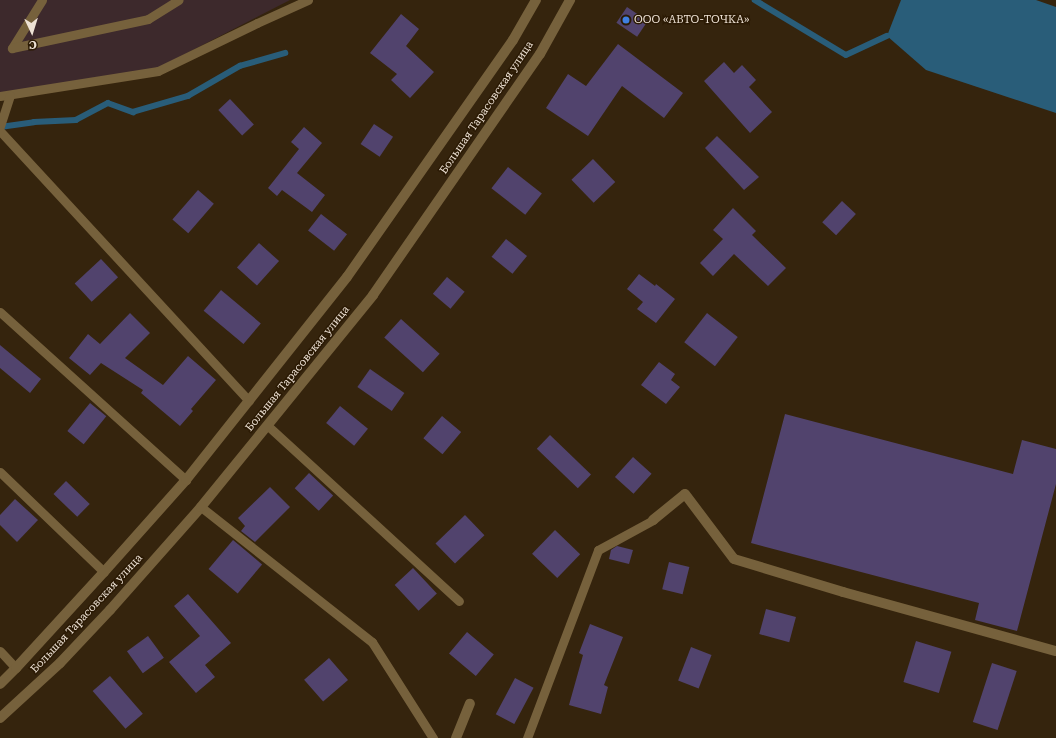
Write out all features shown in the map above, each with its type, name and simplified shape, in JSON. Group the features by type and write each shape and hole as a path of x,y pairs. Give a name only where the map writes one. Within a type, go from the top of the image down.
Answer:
{"street":[{"name":"Большая Тарасовская улица","path":"0,684 104,572 186,480 347,277 513,40 536,0"},
{"name":"Большая Тарасовская улица","path":"0,718 60,663 110,610 201,507 373,295 540,54 570,0"},
{"path":"653,520 685,494 734,559 843,592 1056,651"},
{"path":"456,738 470,704"}],"lane":[{"path":"42,0 12,48 148,19 179,0"},
{"path":"0,96 10,96 158,71 308,0"},
{"path":"0,126 10,96"},
{"path":"0,131 248,401"},
{"path":"0,312 186,480"},
{"path":"268,426 459,601"},
{"path":"0,472 104,572"},
{"path":"201,507 372,642 433,738"},
{"path":"527,738 598,550 653,520"},
{"path":"0,651 16,668"}],"shaded area":[{"path":"0,0 290,0 158,68 0,97"}],"water":[{"path":"901,0 1036,0 1056,7 1056,113 926,70 887,36"}],"building":[{"path":"627,7 648,21 637,37 616,23"},
{"path":"401,14 419,29 406,46 434,72 410,98 391,80 397,74 370,53"},
{"path":"618,44 683,93 664,118 622,86 588,136 546,108 568,74 586,86"},
{"path":"724,62 734,73 742,65 756,80 749,87 772,112 750,133 704,81"},
{"path":"230,99 254,125 242,136 218,110"},
{"path":"374,124 393,137 380,157 361,144"},
{"path":"304,127 322,143 297,173 325,195 312,212 282,190 277,196 268,188 299,149 291,142"},
{"path":"717,136 759,177 744,190 705,148"},
{"path":"593,159 615,182 594,203 571,180"},
{"path":"508,167 542,193 525,215 491,188"},
{"path":"198,190 214,204 188,233 172,219"},
{"path":"842,201 856,214 836,235 822,222"},
{"path":"733,208 756,231 752,235 786,268 768,286 734,254 713,276 700,263 723,239 713,230"},
{"path":"321,214 347,234 334,251 308,231"},
{"path":"506,239 527,256 513,274 492,257"},
{"path":"259,243 279,261 257,286 237,268"},
{"path":"101,259 118,277 92,302 75,284"},
{"path":"639,274 655,286 656,284 675,299 656,323 637,309 643,302 627,289"},
{"path":"447,277 465,292 450,309 433,294"},
{"path":"221,290 261,323 243,344 204,311"},
{"path":"130,313 150,333 125,358 163,385 188,356 216,380 191,409 193,411 180,426 141,393 143,390 101,363 90,375 69,358 88,334 100,344"},
{"path":"707,313 738,337 715,366 684,342"},
{"path":"401,319 440,354 423,372 384,338"},
{"path":"0,345 41,379 30,393 0,368"},
{"path":"659,362 675,374 671,380 680,387 666,404 641,385"},
{"path":"370,369 404,393 392,411 357,387"},
{"path":"90,403 106,416 84,444 67,431"},
{"path":"340,406 368,429 354,446 326,423"},
{"path":"785,414 1013,474 1022,440 1056,449 1056,484 1017,631 975,620 979,603 751,543"},
{"path":"442,416 461,432 443,454 423,438"},
{"path":"550,435 591,475 578,488 537,449"},
{"path":"633,457 652,474 634,494 615,477"},
{"path":"309,473 333,496 319,511 295,488"},
{"path":"66,481 90,504 77,517 53,494"},
{"path":"270,487 290,507 255,542 241,531 245,526 238,518"},
{"path":"15,499 38,520 17,542 0,525 0,515"},
{"path":"465,515 484,535 455,564 436,543"},
{"path":"555,530 580,554 557,578 532,554"},
{"path":"233,540 262,564 238,594 209,569"},
{"path":"617,546 633,550 629,564 609,559 611,550"},
{"path":"669,562 689,567 683,594 662,589"},
{"path":"413,568 437,594 419,611 395,585"},
{"path":"188,594 231,643 205,665 215,677 196,693 169,662 200,636 174,606"},
{"path":"766,609 796,617 789,642 759,634"},
{"path":"590,624 623,637 604,685 608,687 601,714 569,705 583,655 579,653"},
{"path":"467,632 494,654 476,676 449,653"},
{"path":"148,636 164,658 143,673 127,651"},
{"path":"916,641 951,652 939,693 903,682"},
{"path":"691,647 712,655 699,688 678,681"},
{"path":"329,658 348,680 323,702 304,680"},
{"path":"992,663 1017,671 998,730 973,722"},
{"path":"110,676 143,714 125,729 93,691"},
{"path":"515,678 534,688 514,724 496,714"}],"waterway":[{"path":"755,0 846,55 887,36"},
{"path":"0,127 34,122 76,120 108,103 133,112 188,96 240,66 285,53"}],"place":[{"name":"ООО «АВТО-ТОЧКА»","path":"626,20"}]}
